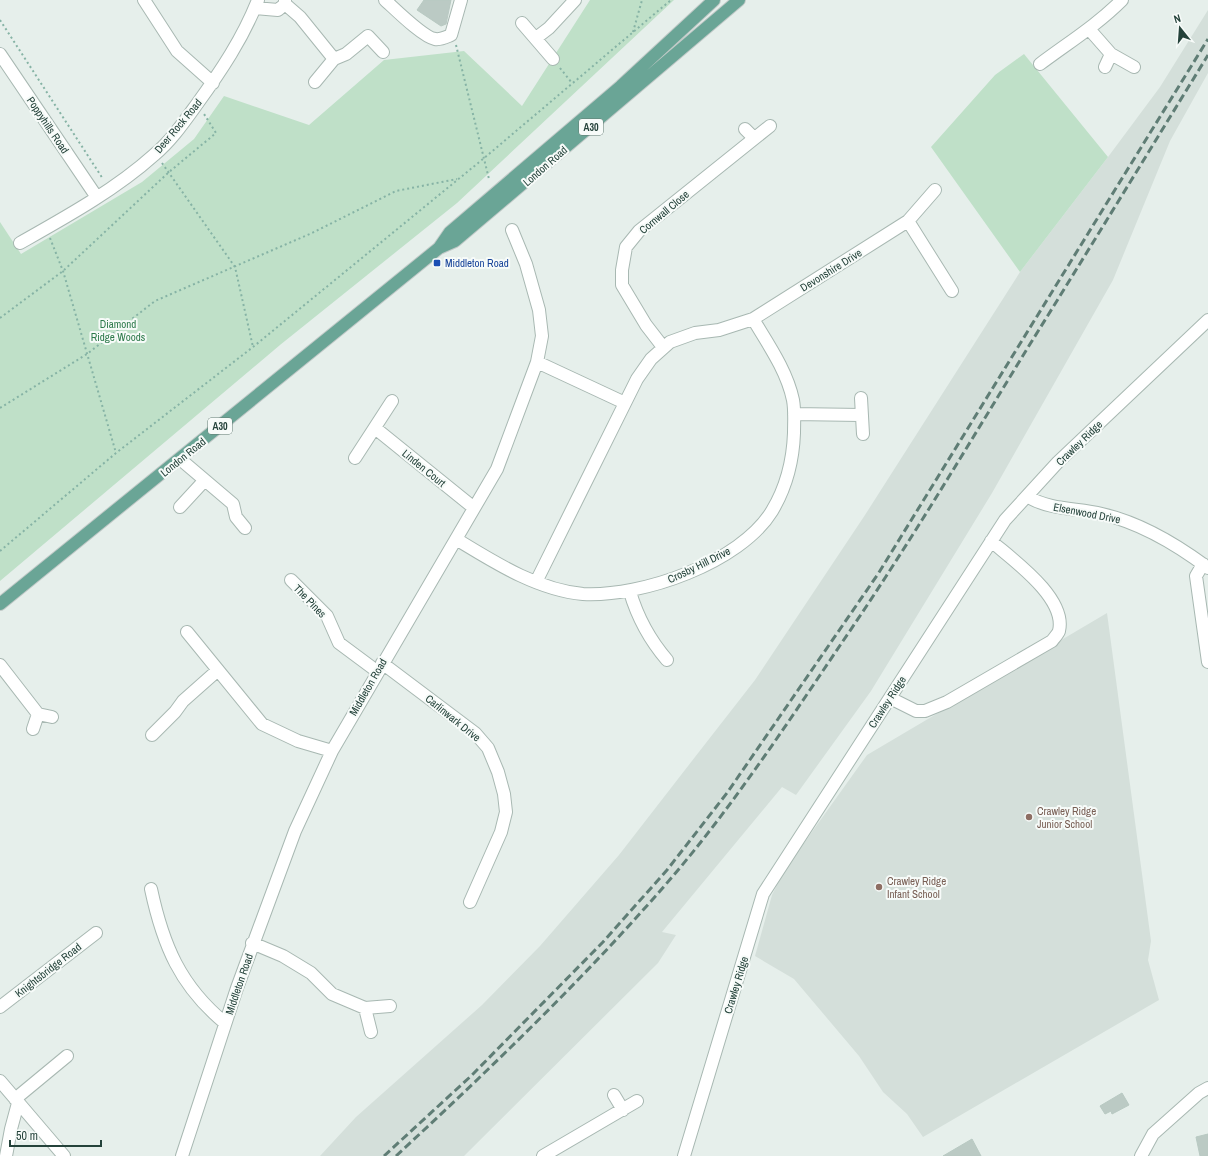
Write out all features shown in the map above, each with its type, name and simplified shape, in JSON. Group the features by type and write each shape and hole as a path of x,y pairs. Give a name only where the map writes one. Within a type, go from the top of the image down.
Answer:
{"main road":[{"name":"London Road","path":"439,248 450,232 621,86 714,0"},
{"name":"London Road","path":"0,604 439,248 455,241 739,0"}],"street":[{"path":"144,0 177,51 213,83"},
{"path":"385,0 406,21 435,39 448,36 461,0"},
{"path":"536,38 549,28 575,0"},
{"path":"1040,64 1089,29 1122,0"},
{"path":"256,4 270,11 278,10 285,2 300,17 334,59"},
{"name":"Deer Rock Road","path":"20,243 110,188 156,155 181,126 220,73 256,4"},
{"path":"522,23 553,59"},
{"path":"1089,29 1111,54 1134,67"},
{"path":"314,82 334,59 346,54 368,36 383,52"},
{"name":"Poppyhills Road","path":"0,54 96,196"},
{"path":"1105,67 1111,54"},
{"name":"Cornwall Close","path":"663,346 646,326 622,285 622,270 626,247 640,231 770,126"},
{"path":"745,129 754,138"},
{"name":"Devonshire Drive","path":"754,319 908,221 935,190"},
{"path":"908,221 952,291"},
{"name":"Middleton Road","path":"182,1156 252,943 295,831 332,751 497,469 537,362 542,336 539,310 526,264 512,230"},
{"path":"536,582 637,379 651,359 663,346 681,337 736,326 754,319"},
{"name":"Crosby Hill Drive","path":"456,539 536,582 582,594 630,592 660,584 727,554 754,533 772,511 787,482 793,452 794,401 782,370 754,319"},
{"name":"Crawley Ridge","path":"684,1156 763,894 1005,520 1028,497 1058,462 1208,320"},
{"path":"537,362 625,403"},
{"path":"861,398 863,434"},
{"path":"355,458 392,401"},
{"path":"794,414 861,415"},
{"name":"Linden Court","path":"375,428 474,508"},
{"path":"180,459 204,481 233,504 236,517 245,528"},
{"path":"180,507 204,481"},
{"name":"Elsenwood Drive","path":"1028,497 1041,504 1100,514 1134,523 1155,534 1205,566"},
{"path":"890,698 916,711 925,711 947,702 1052,640 1059,632 1060,622 1055,604 1046,592 991,541"},
{"path":"1205,566 1196,576 1208,662"},
{"name":"The Pines","path":"291,580 327,616 339,643 380,667"},
{"path":"630,592 636,614 646,632 667,660"},
{"path":"187,632 262,724 298,741 332,751"},
{"path":"0,664 38,714 52,717"},
{"name":"Carlinwark Drive","path":"380,667 475,733 488,748 498,772 504,794 506,812 501,832 470,902"},
{"path":"152,735 175,712 183,701 218,670"},
{"path":"33,729 38,714"},
{"path":"150,889 158,922 170,956 201,1001 225,1023"},
{"name":"Knightsbridge Road","path":"0,1007 96,933"},
{"path":"252,943 283,956 311,973 332,994 360,1004 365,1008 371,1032"},
{"path":"365,1008 390,1006"},
{"path":"6,1156 16,1101 67,1056"},
{"path":"0,1081 64,1156"},
{"path":"1141,1156 1153,1134 1199,1093 1208,1088"},
{"path":"614,1095 623,1110"},
{"path":"543,1156 637,1102"}],"path":[{"path":"632,33 642,0"},
{"path":"0,550 116,453 253,347 483,159 671,0"},
{"path":"0,20 65,122 110,188"},
{"path":"448,36 457,47 489,179"},
{"path":"553,59 572,83"},
{"path":"0,318 62,271 169,172 216,133 198,104"},
{"path":"156,155 235,267 253,347"},
{"path":"0,408 87,354 156,301 312,233 396,192 458,178"},
{"path":"46,228 62,271 116,453"}],"shaded area":[{"path":"1208,10 1208,73 1170,141 1113,280 992,493 871,691 796,795 782,787 662,932 676,935 658,963 464,1156 320,1156 356,1117 482,1005 540,946 619,855 755,680 865,515 1020,272 1160,87"},
{"name":"Crawley Ridge Junior School","path":"1107,613 1151,941 1148,960 1159,1000 923,1137 907,1114 883,1092 859,1056 794,979 755,956 772,895 784,871 867,755"}],"green space":[{"name":"Diamond Ridge Woods","path":"590,0 674,0 457,203 280,345 0,581 0,222 21,254 142,182 194,139 224,96 309,125 384,60 464,51 522,106"},
{"path":"1024,54 1108,157 1020,272 931,147 995,75"}],"building":[{"path":"424,0 451,0 446,24 441,26 417,10"},
{"path":"1122,1093 1129,1105 1112,1114 1111,1111 1105,1114 1100,1106"},
{"path":"1208,1134 1208,1156 1200,1156 1196,1137"},
{"path":"972,1139 981,1156 943,1156"}],"railway":[{"path":"384,1156 471,1076 603,942 667,870 727,793 878,574 1208,39"},
{"path":"396,1156 503,1055 607,949 673,876 740,791 823,671 914,533 1208,55"}],"place":[{"name":"Middleton Road","path":"437,263"},
{"name":"Crawley Ridge Junior School","path":"1029,817"},
{"name":"Crawley Ridge Infant School","path":"879,887"}]}
